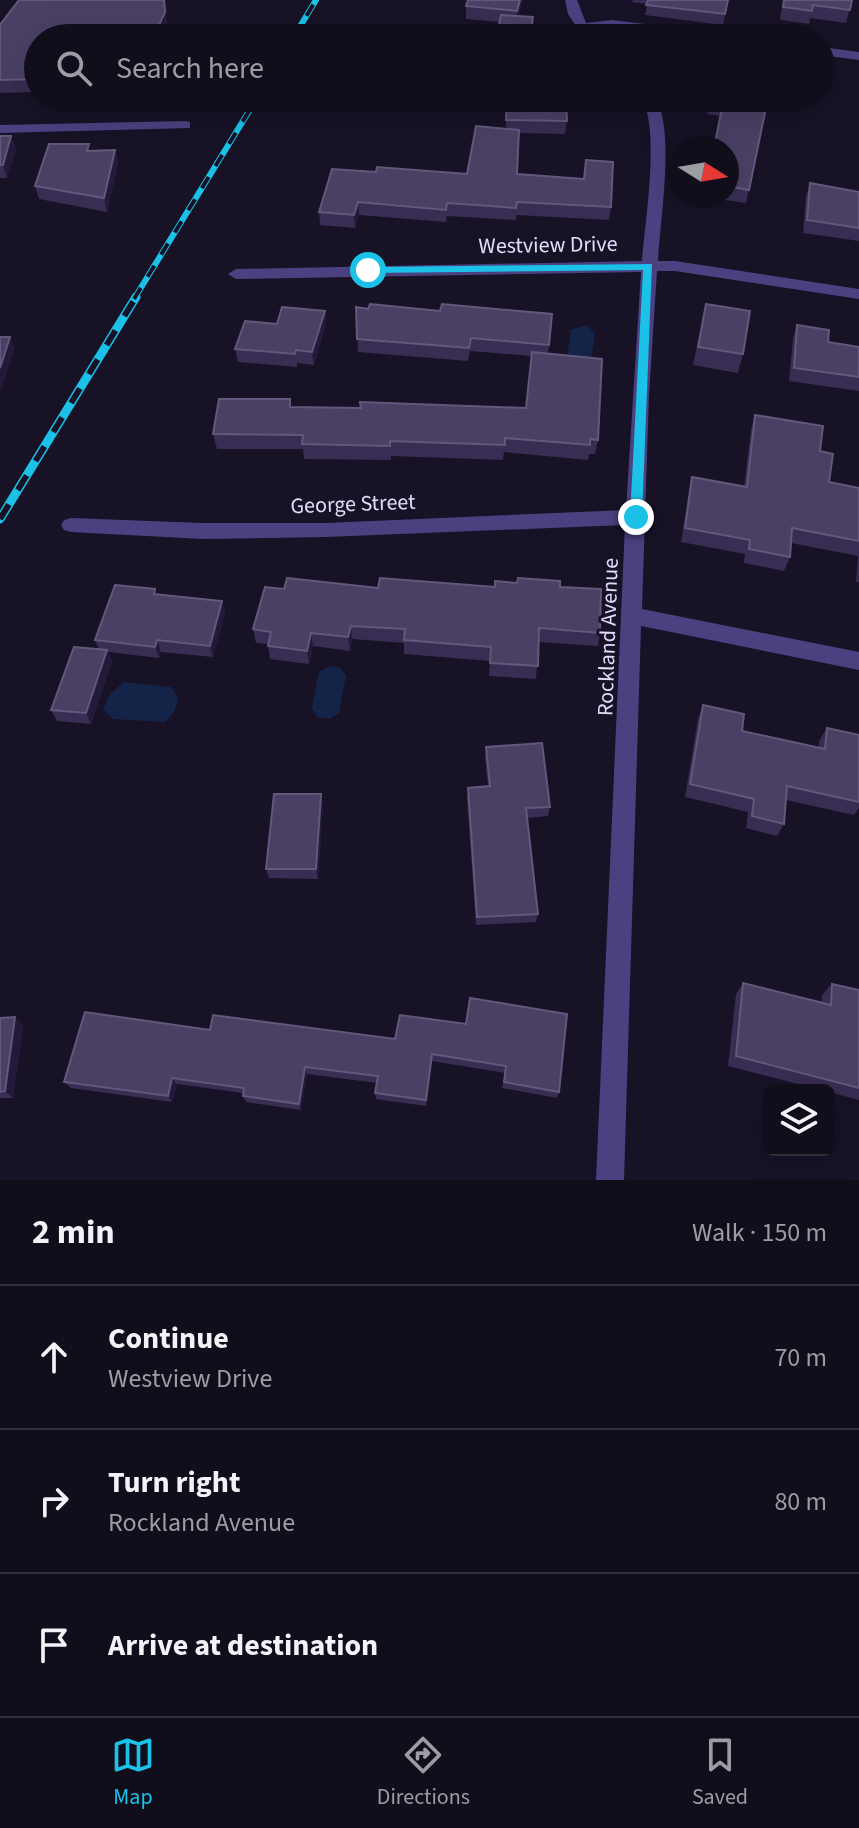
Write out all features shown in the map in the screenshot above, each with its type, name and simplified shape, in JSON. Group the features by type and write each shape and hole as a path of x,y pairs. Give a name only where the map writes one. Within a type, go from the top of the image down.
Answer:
{"street":[{"path":"571,0 582,24"},
{"path":"835,53 859,56"},
{"name":"Rockland Avenue","path":"610,1180 636,517 648,266 658,143 655,112"},
{"path":"0,129 185,125"},
{"name":"Westview Drive","path":"236,274 675,266 859,294"},
{"name":"George Street","path":"71,525 203,531 326,530 636,517"},
{"path":"633,616 859,661"}],"water":[{"path":"586,325 595,333 591,359 567,358 571,330"},
{"path":"330,666 340,668 346,676 339,713 329,719 317,717 312,708 319,672"},
{"path":"124,682 171,687 178,698 174,712 165,722 113,719 103,709 111,693"}],"building":[{"path":"19,0 164,0 165,12 159,24 24,24 24,79 0,80 0,25"},
{"path":"468,0 520,0 517,11 466,6"},
{"path":"648,0 728,0 725,14 646,5"},
{"path":"784,0 852,0 850,10 813,5 812,11 783,7"},
{"path":"501,15 533,17 532,24 499,24"},
{"path":"506,112 567,112 567,121 506,120"},
{"path":"721,112 765,112 749,190 739,188 739,136 716,136"},
{"path":"476,126 519,130 517,174 584,179 586,160 613,162 611,207 517,202 516,208 447,203 446,210 358,202 354,215 319,212 332,169 376,172 377,167 467,174"},
{"path":"0,136 11,136 3,165 0,165"},
{"path":"49,144 89,144 87,151 115,150 104,198 35,186"},
{"path":"810,183 859,192 859,228 807,220"},
{"path":"370,304 440,311 442,304 552,314 549,345 471,338 469,348 357,339 356,307 368,309"},
{"path":"706,304 750,311 743,354 698,347"},
{"path":"282,307 325,311 312,352 296,350 295,354 235,349 245,321 277,324"},
{"path":"797,325 829,330 828,342 859,347 859,377 794,368"},
{"path":"0,337 10,337 0,368"},
{"path":"532,352 602,359 598,440 590,439 590,445 505,438 505,445 390,441 390,446 302,444 303,435 213,434 219,399 290,399 290,407 361,408 360,402 526,408"},
{"path":"755,415 823,426 820,451 833,454 829,482 859,488 859,541 792,528 790,557 749,549 750,540 685,528 692,477 747,487"},
{"path":"287,578 378,588 380,578 495,587 495,581 517,583 518,578 560,581 560,587 601,589 600,633 539,628 538,666 490,663 491,647 404,640 405,629 351,626 348,637 311,633 307,651 268,646 271,632 253,629 265,587 284,589"},
{"path":"115,585 155,589 154,594 222,601 210,646 157,640 155,647 95,640"},
{"path":"74,647 107,650 86,713 51,710"},
{"path":"703,705 744,714 742,731 825,749 827,728 859,735 859,802 787,786 784,824 752,816 754,799 690,784"},
{"path":"542,743 550,807 526,808 538,914 477,917 468,788 490,786 486,747"},
{"path":"274,794 321,794 316,869 266,869"},
{"path":"743,983 831,1005 832,984 859,990 859,1088 736,1056"},
{"path":"470,998 567,1014 559,1092 504,1082 506,1066 432,1054 426,1100 375,1093 378,1076 305,1067 299,1104 243,1096 244,1088 172,1078 168,1096 64,1082 85,1012 210,1030 213,1015 395,1039 400,1015 466,1024"},
{"path":"15,1017 5,1091 0,1092 0,1018"}],"railway":[{"path":"301,24 316,0"},
{"path":"134,299 248,112"},
{"path":"0,519 136,297"}],"route":[{"path":"368,270 648,266 636,517"}]}
